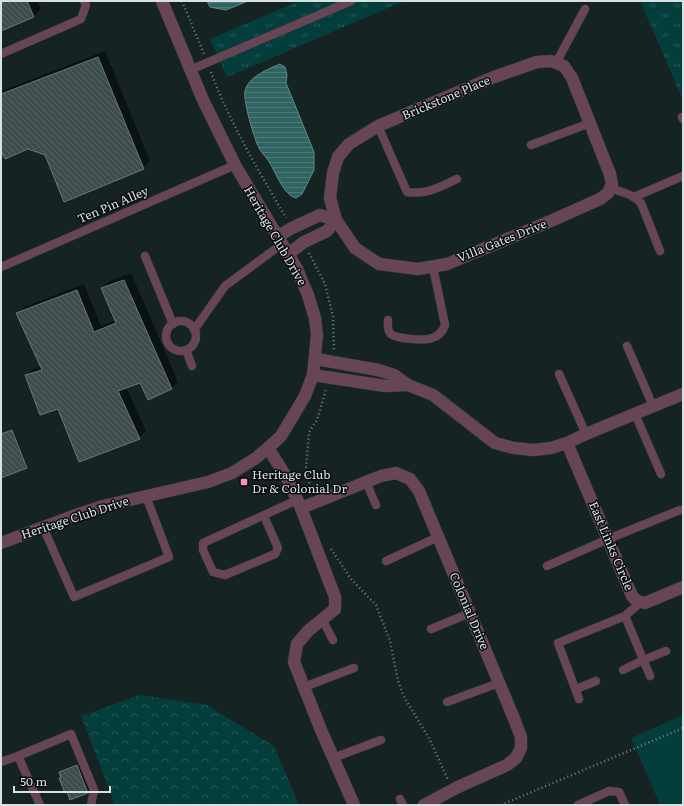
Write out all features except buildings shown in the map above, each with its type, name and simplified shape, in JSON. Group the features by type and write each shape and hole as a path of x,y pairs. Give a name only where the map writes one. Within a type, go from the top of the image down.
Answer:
{"street":[{"name":"Heritage Club Drive","path":"1,543 103,506 217,479 243,466 268,448 281,436 305,396 313,375 316,359 317,335 315,318 303,281 235,165 203,100 162,1"},
{"name":"Brickstone Place","path":"336,220 330,198 333,173 338,157 349,144 378,126 494,77 537,62 551,61 556,63"},
{"path":"556,63 564,66 572,78 610,174 612,184 610,188"},
{"name":"Villa Gates Drive","path":"336,220 355,248 379,264 418,269 447,264 560,217 600,199 608,193 610,188"},
{"path":"320,215 336,220 327,231 303,243 282,245 292,228 320,215"},
{"path":"316,359 378,370 394,375 408,385 433,395 495,443 514,448 533,450 551,448 568,443 586,434 683,394"},
{"path":"313,375 386,386 408,385"},
{"name":"East Links Circle","path":"568,443 632,596 637,601 645,603 683,587"},
{"path":"268,448 287,478 299,504 335,597 334,610 308,631 297,644 294,662 354,805"},
{"name":"Colonial Drive","path":"299,504 314,503 381,476 396,473 410,479 419,491 470,613 521,736 521,748 516,758 507,764 424,805"}],"lane":[{"path":"1,54 81,19 86,5 84,1"},
{"path":"190,70 351,1"},
{"path":"556,63 585,9"},
{"path":"531,145 590,123"},
{"path":"378,126 407,192 418,194 428,192 457,179"},
{"name":"Ten Pin Alley","path":"1,266 235,165"},
{"path":"634,197 683,176"},
{"path":"610,188 634,197 641,203 660,251"},
{"path":"194,330 225,286 282,245"},
{"path":"145,256 173,324"},
{"path":"388,320 388,327 393,336 422,340 431,339 443,330 446,325 433,266"},
{"path":"183,322 192,326 196,335 193,344 186,350 177,350 169,346 167,341 167,332 173,324 183,322"},
{"path":"627,346 653,406"},
{"path":"186,350 192,366"},
{"path":"559,374 586,434"},
{"path":"635,414 661,474"},
{"path":"366,482 376,504"},
{"path":"43,527 74,597 170,556 146,496"},
{"path":"264,516 278,548 275,554 224,575 213,572 203,550 203,543 264,516 299,504"},
{"path":"547,566 608,539 680,510"},
{"path":"386,561 438,537"},
{"path":"579,699 558,643 625,616 641,602"},
{"path":"431,629 470,613"},
{"path":"625,616 650,676"},
{"path":"322,619 333,640"},
{"path":"623,670 666,651"},
{"path":"304,687 354,668"},
{"path":"576,689 596,681"},
{"path":"447,702 499,683"},
{"path":"1,762 71,734 94,790 91,805"},
{"path":"334,758 381,740"},
{"path":"18,756 40,805"},
{"path":"578,805 609,792 619,792 626,805"}],"path":[{"path":"182,1 216,86 246,149 292,228"},
{"path":"303,243 325,284 333,317 334,353 332,362"},
{"path":"314,503 306,468 309,432 317,420 325,397 329,378"},
{"path":"328,544 351,579 376,605 390,641 398,681 404,695 430,740 452,790"},
{"path":"501,805 683,728"}],"green space":[{"path":"299,1 404,1 227,77 210,39"},
{"path":"640,1 683,1 683,100"},
{"path":"140,695 207,705 274,746 299,805 115,805 81,716"},
{"path":"683,715 683,805 660,805 631,738"}],"shaded area":[{"path":"207,1 248,1 226,10 210,7"},
{"path":"280,64 285,67 287,75 286,83 314,152 314,170 302,194 296,198 291,196 283,187 268,160 259,148 249,120 245,96 247,86 254,78 264,71"}],"place":[{"name":"Heritage Club Dr & Colonial Dr","path":"244,482"}]}
